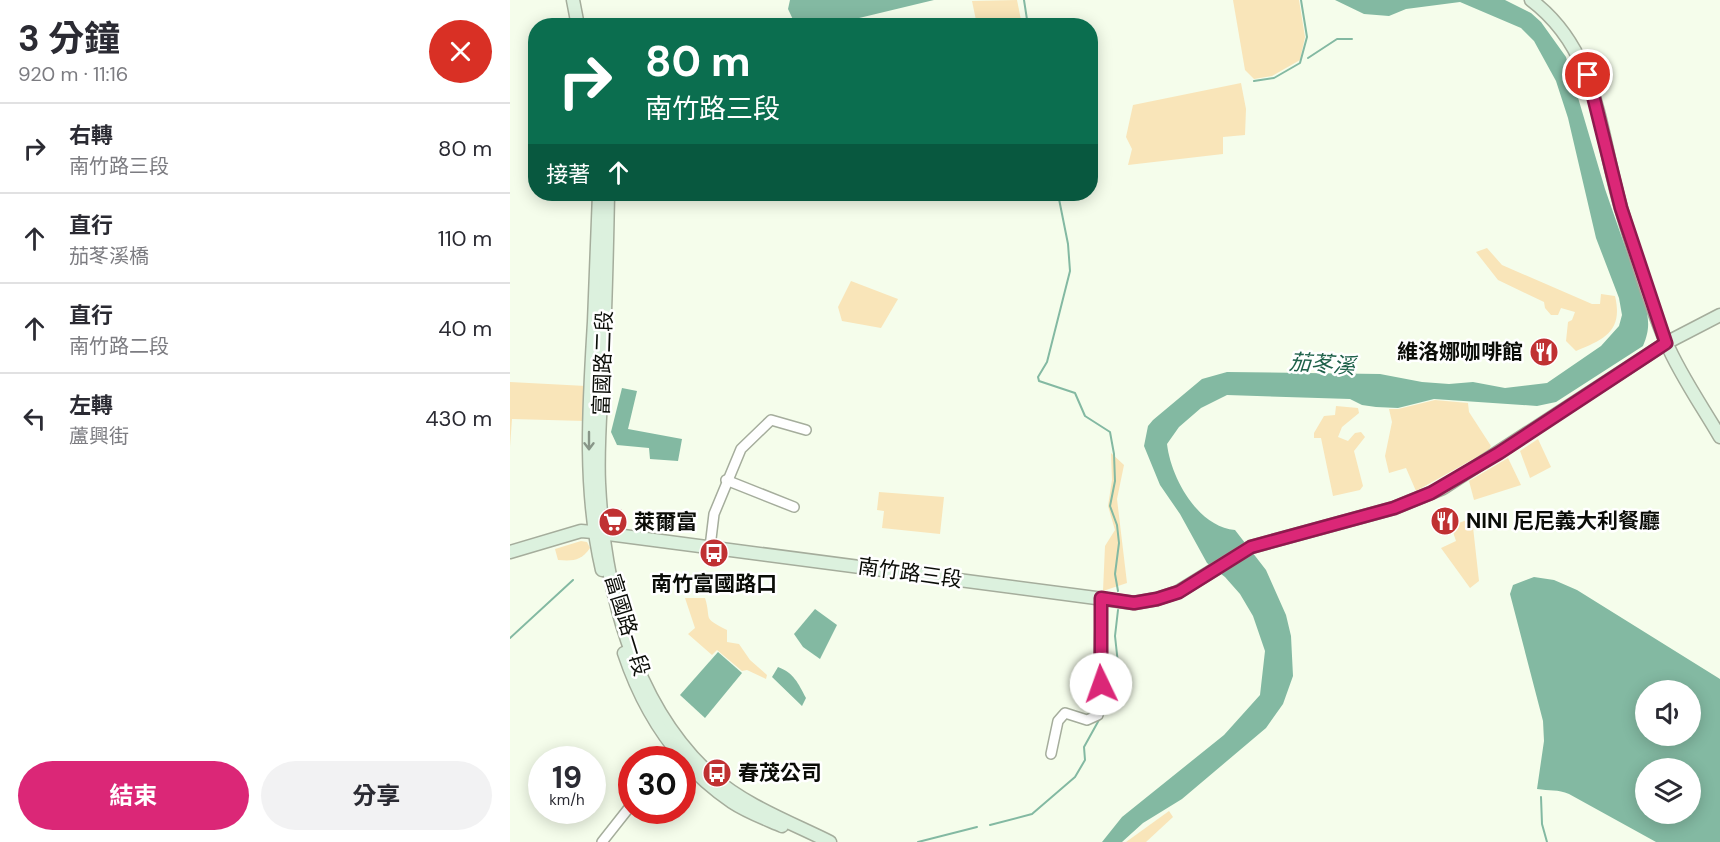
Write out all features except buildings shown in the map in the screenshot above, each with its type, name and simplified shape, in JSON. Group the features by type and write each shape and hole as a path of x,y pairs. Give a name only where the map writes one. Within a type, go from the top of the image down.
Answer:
{"street":[{"path":"573,0 576,18"},
{"path":"580,0 583,18"},
{"path":"1531,0 1557,24 1575,49 1588,75 1621,208 1666,343 1720,437"},
{"name":"富國路二段","path":"598,532 589,478 589,403 599,201"},
{"name":"富國路二段","path":"598,532 608,201"},
{"path":"1666,343 1720,315"},
{"name":"南竹路三段","path":"510,552 581,531 598,532 1134,603 1157,599 1179,592 1251,547 1394,508 1443,488 1666,343"},
{"path":"710,547 714,514 741,448 771,420 807,430"},
{"path":"726,480 794,507"},
{"name":"富國路一段","path":"598,532 626,636 640,675 673,746"},
{"path":"1051,754 1059,721 1065,713 1087,720 1098,715 1102,697 1101,598"},
{"name":"富國路一段","path":"696,765 731,789 830,842"},
{"name":"富國路一段","path":"696,772 734,804 816,842"},
{"path":"602,842 618,822"}],"shaded area":[{"path":"790,0 934,0 859,18 792,18 788,9"},
{"path":"1017,0 1021,18 976,18 972,1"},
{"path":"1233,0 1299,0 1305,37 1300,60 1272,76 1254,79 1245,70"},
{"path":"1335,0 1505,0 1531,13 1541,22 1566,57 1605,189 1645,304 1648,320 1647,335 1643,346 1556,402 1537,406 1434,399 1398,408 1362,405 1350,399 1227,395 1201,408 1179,427 1167,444 1174,471 1189,499 1198,510 1209,520 1222,527 1235,530 1266,570 1286,615 1291,636 1293,676 1283,704 1266,728 1182,799 1143,823 1122,842 1102,842 1122,817 1224,735 1260,695 1265,651 1253,616 1240,594 1225,577 1207,563 1180,514 1160,485 1144,446 1148,426 1153,420 1202,379 1227,372 1380,374 1422,382 1449,384 1473,382 1505,388 1547,383 1601,346 1619,326 1622,315 1619,298 1596,238 1568,118 1556,81 1534,41 1521,28 1460,2 1406,9 1389,16 1364,14"},
{"path":"1241,83 1246,109 1245,135 1223,137 1223,154 1128,165 1132,149 1126,137 1133,105"},
{"path":"1487,248 1502,265 1592,304 1600,304 1601,294 1615,296 1616,317 1610,332 1596,342 1576,351 1566,341 1568,322 1572,320 1575,312 1561,308 1558,315 1551,315 1545,308 1544,302 1498,280 1476,252"},
{"path":"851,281 898,299 881,328 842,321 838,307"},
{"path":"510,382 586,386 585,421 512,419 510,447"},
{"path":"622,388 637,391 628,429 682,439 678,461 650,459 649,448 617,445 611,432"},
{"path":"1435,400 1468,403 1469,412 1491,446 1488,451 1416,491 1406,468 1389,473 1385,456 1392,422 1389,409"},
{"path":"1336,406 1358,408 1359,413 1342,427 1338,437 1348,441 1355,433 1361,432 1365,437 1354,451 1363,486 1360,490 1333,496 1321,438 1314,438 1314,433 1324,416 1335,415"},
{"path":"1538,439 1551,467 1530,478 1520,451"},
{"path":"1111,453 1124,465 1117,499 1127,583 1103,591 1105,546 1115,530 1108,506 1112,480"},
{"path":"1508,458 1521,485 1474,500 1469,481"},
{"path":"879,492 944,497 940,534 882,528 884,511 877,510"},
{"path":"1472,518 1479,581 1470,588 1441,548 1456,541 1451,526"},
{"path":"581,541 587,542 590,548 583,556 572,560 558,560 555,549"},
{"path":"1534,577 1554,580 1577,590 1720,679 1720,842 1656,842 1569,794 1537,789 1544,741 1543,721 1510,594 1513,585"},
{"path":"685,598 705,598 710,620 727,630 727,642 739,644 750,660 767,675 766,679 747,670 742,671 717,650 712,655 688,634 695,628"},
{"path":"815,609 837,625 820,659 803,647 794,634"},
{"path":"718,652 742,673 705,718 680,695"},
{"path":"778,667 792,675 798,683 806,698 802,706 772,677"},
{"path":"1169,811 1173,817 1146,842 1126,842"}],"waterway":[{"path":"1024,0 1027,18"},
{"path":"1254,81 1274,78 1300,63 1307,37 1301,0"},
{"path":"1308,58 1337,39 1352,39"},
{"path":"1059,201 1068,244 1070,271 1047,362 1038,377 1039,381 1075,393 1085,416 1110,432 1115,481 1110,506 1117,525 1119,543 1115,574 1118,591"},
{"path":"510,638 573,580"},
{"path":"990,825 1032,814 1075,777 1085,760 1084,747 1120,682 1115,636 1118,610"},
{"path":"1541,797 1542,824 1547,842"},
{"path":"918,842 977,827"}],"place":[{"name":"維洛娜咖啡館","path":"1544,352"},
{"name":"NINI 尼尼義大利餐廳","path":"1445,521"},
{"name":"萊爾富","path":"613,522"},
{"name":"南竹富國路口","path":"714,553"},
{"name":"春茂公司","path":"717,773"}],"route":[{"path":"1101,684 1099,660 1101,598 1134,603 1157,599 1179,592 1251,547 1419,499 1443,488 1499,453 1666,343 1621,208 1588,75"}],"water label":[{"name":"茄苳溪","path":"1322,364"}]}
